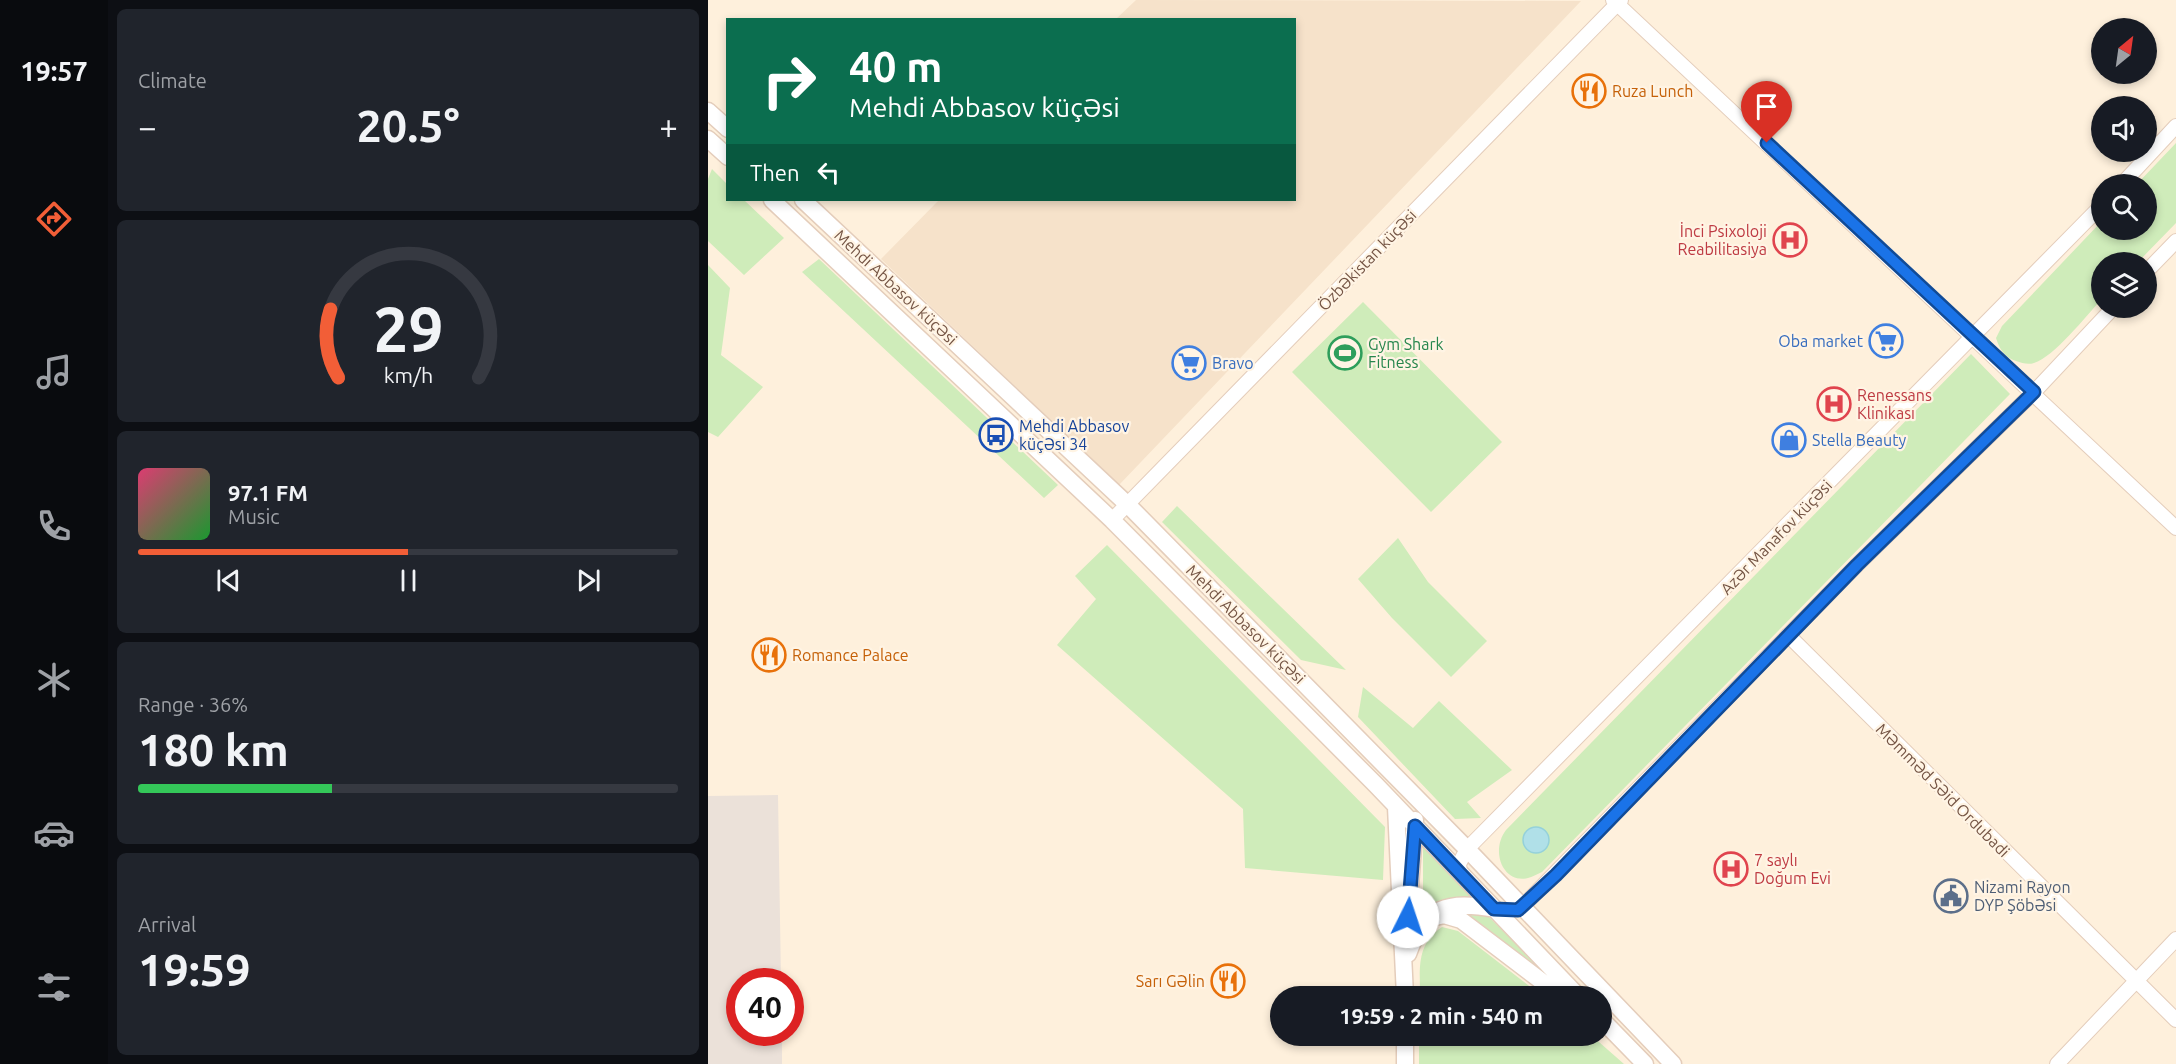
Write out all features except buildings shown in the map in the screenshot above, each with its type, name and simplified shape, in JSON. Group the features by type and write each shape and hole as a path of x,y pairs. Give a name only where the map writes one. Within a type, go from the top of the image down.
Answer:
{"street":[{"path":"1617,1 2176,528"},
{"name":"Özbəkistan küçəsi","path":"1112,520 1129,506 1617,1"},
{"path":"708,111 726,127"},
{"path":"2131,174 2176,126"},
{"path":"708,139 726,155"},
{"name":"Mehdi Abbasov küçəsi","path":"773,201 1112,520 1415,826 1568,986"},
{"name":"Mehdi Abbasov küçəsi","path":"804,201 1129,506 1523,906 1673,1064"},
{"name":"Azər Manafov küçəsi","path":"1460,873 1459,864 1467,849 2091,216"},
{"path":"2157,261 2176,241"},
{"path":"1405,963 1417,931 1427,919 1452,905 1511,911 1523,906 1788,635 2034,392 2104,318"},
{"name":"Məmməd Səid Ordubadi","path":"1788,635 2176,1020"},
{"path":"1405,963 1417,798"},
{"path":"1396,807 1405,986"},
{"path":"1427,919 1444,915 1461,920 1548,986"},
{"path":"2057,1064 2176,939"},
{"path":"1612,1030 1641,1060"},
{"path":"1612,1036 1641,1060"},
{"path":"1405,1046 1405,1064"}],"shaded area":[{"path":"1136,0 1581,1 1119,485 881,259 938,201 1296,201 1296,18 1117,18"},
{"path":"778,795 781,968 726,968 726,1046 782,1046 782,1064 708,1064 708,796"}],"green space":[{"path":"2176,143 2176,223 2148,252 2091,252 2091,311 2051,353 2042,359 2027,364 2009,358 2001,349 1996,338 2002,326 2091,233 2091,240 2157,240 2157,174 2147,174"},
{"path":"712,169 726,183 726,201 745,201 784,238 744,275 708,241 708,179"},
{"path":"819,259 1058,485 1044,498 802,272"},
{"path":"708,265 730,288 721,355 763,387 718,437 708,432"},
{"path":"1363,302 1502,442 1431,512 1292,372"},
{"path":"1971,354 2010,394 1542,872 1519,879 1506,871 1499,856 1499,847 1506,830"},
{"path":"1177,506 1346,670 1301,660 1162,522"},
{"path":"1398,538 1428,582 1487,641 1451,677 1392,618 1358,579"},
{"path":"1107,545 1385,827 1383,880 1245,868 1243,809 1057,645 1096,599 1075,576"},
{"path":"1363,687 1413,728 1439,701 1512,770 1467,802 1481,818 1455,819 1358,717"},
{"path":"1423,843 1473,897 1438,901 1423,910"},
{"path":"1463,913 1487,915 1554,981"},
{"path":"1442,927 1458,931 1529,986 1420,986 1421,957 1434,934"},
{"path":"1419,1046 1604,1046 1624,1064 1419,1064"}],"water":[{"path":"1536,827 1545,831 1549,840 1545,849 1536,853 1527,849 1523,840 1527,831"}],"place":[{"name":"Ruza Lunch","path":"1589,91"},
{"name":"İnci Psixoloji Reabilitasiya","path":"1790,240"},
{"name":"Oba market","path":"1886,341"},
{"name":"Gym Shark Fitness","path":"1345,353"},
{"name":"Bravo","path":"1189,363"},
{"name":"Renessans Klinikası","path":"1834,404"},
{"name":"Mehdi Abbasov küçəsi 34","path":"996,435"},
{"name":"Stella Beauty","path":"1789,440"},
{"name":"Romance Palace","path":"769,655"},
{"name":"7 saylı Doğum Evi","path":"1731,869"},
{"name":"Nizami Rayon DYP Şöbəsi","path":"1951,896"},
{"name":"Sarı Gəlin","path":"1228,981"}],"route":[{"path":"1408,917 1415,826 1494,909 1511,911 1523,906 1556,875 1857,565 2034,392 1767,143"}]}
